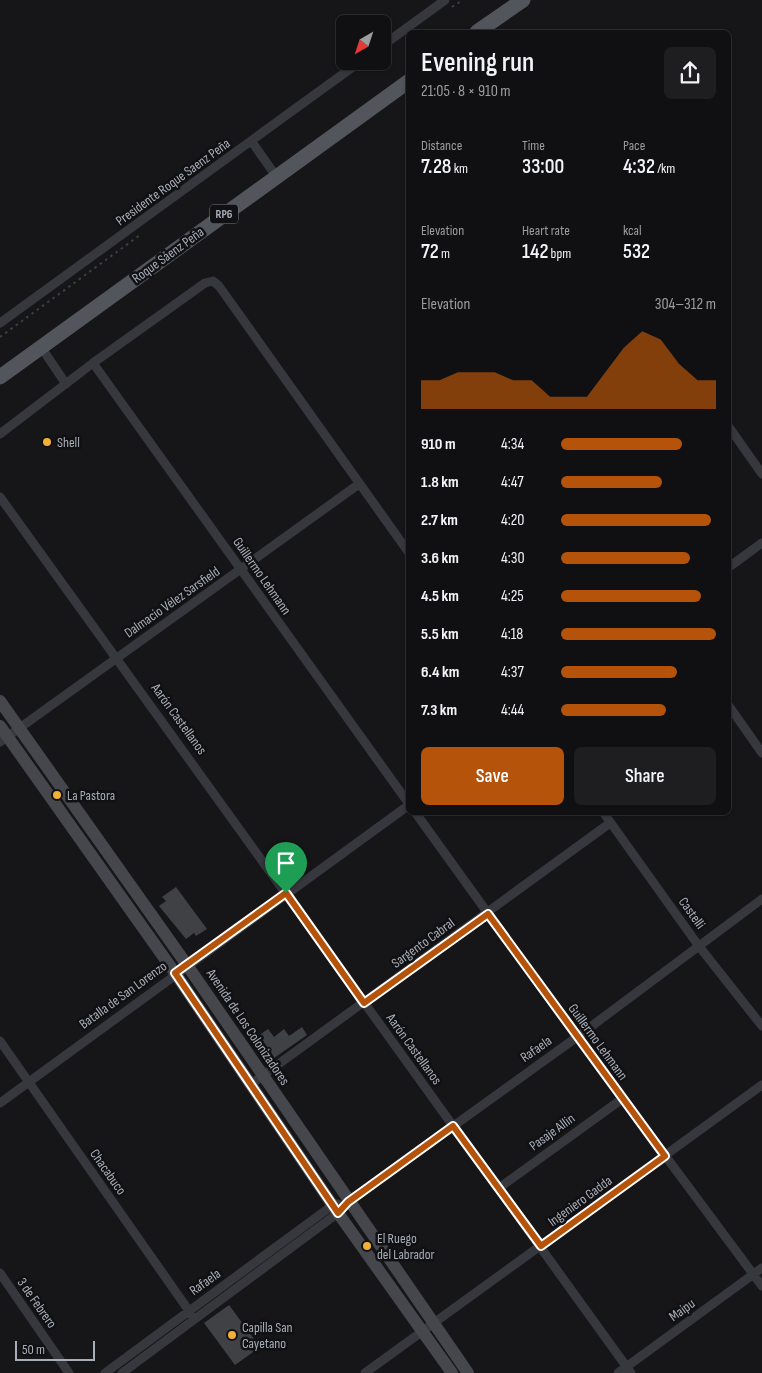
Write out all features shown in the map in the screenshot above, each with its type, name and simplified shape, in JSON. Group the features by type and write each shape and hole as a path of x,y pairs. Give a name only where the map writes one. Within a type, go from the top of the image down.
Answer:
{"main road":[{"path":"480,30 523,0"},
{"name":"Roque Sáenz Peña","path":"0,377 276,176 406,84"},
{"name":"Avenida de Los Colonizadores","path":"0,701 187,965 348,1202 468,1373"},
{"path":"0,726 4,739 175,973 335,1209 452,1373"}],"street":[{"path":"391,39 445,0"},
{"name":"Presidente Roque Saenz Peña","path":"0,323 349,70"},
{"path":"252,142 276,176"},
{"path":"0,434 93,363 205,283 213,281 219,286 406,549"},
{"path":"40,347 66,384"},
{"name":"Guillermo Lehmann","path":"93,363 406,801"},
{"path":"731,430 762,474"},
{"name":"Dalmacio Vélez Sarsfield","path":"4,739 359,484"},
{"name":"Aarón Castellanos","path":"0,497 629,1370"},
{"path":"731,566 762,543"},
{"path":"731,709 762,753"},
{"name":"Batalla de San Lorenzo","path":"0,1103 175,973 406,807"},
{"name":"Guillermo Lehmann","path":"417,815 622,1099 762,1286"},
{"name":"Castelli","path":"605,815 698,945 762,1026"},
{"name":"Sargento Cabral","path":"252,1084 488,914 610,823"},
{"name":"Rafaela","path":"105,1373 191,1315 335,1209 348,1202 577,1037 762,899"},
{"name":"Chacabuco","path":"0,1041 191,1315"},
{"name":"Ingeniero Gadda","path":"365,1373 762,1085"},
{"name":"Pasaje Allin","path":"498,1188 622,1099"},
{"name":"Maipu","path":"618,1373 629,1370 762,1268"},
{"name":"3 de Febrero","path":"0,1273 69,1373"},
{"name":"Rafaela","path":"123,1373 191,1315"},
{"path":"119,1363 123,1373"}],"building":[{"path":"176,887 207,929 196,936 194,933 186,939 159,906 166,901 162,897"},
{"path":"302,1027 307,1035 267,1063 252,1040 268,1029 274,1037 284,1029 289,1036"},
{"name":"Capilla San Cayetano","path":"229,1305 260,1347 235,1365 204,1323"}],"place":[{"name":"Shell","path":"47,442"},
{"name":"La Pastora","path":"57,795"},
{"name":"El Ruego del Labrador","path":"367,1246"},
{"name":"Capilla San Cayetano","path":"232,1335"}],"route":[{"path":"286,893 364,1003 488,914 665,1156 541,1246 453,1126 348,1202 338,1213 175,973 286,893"}]}
